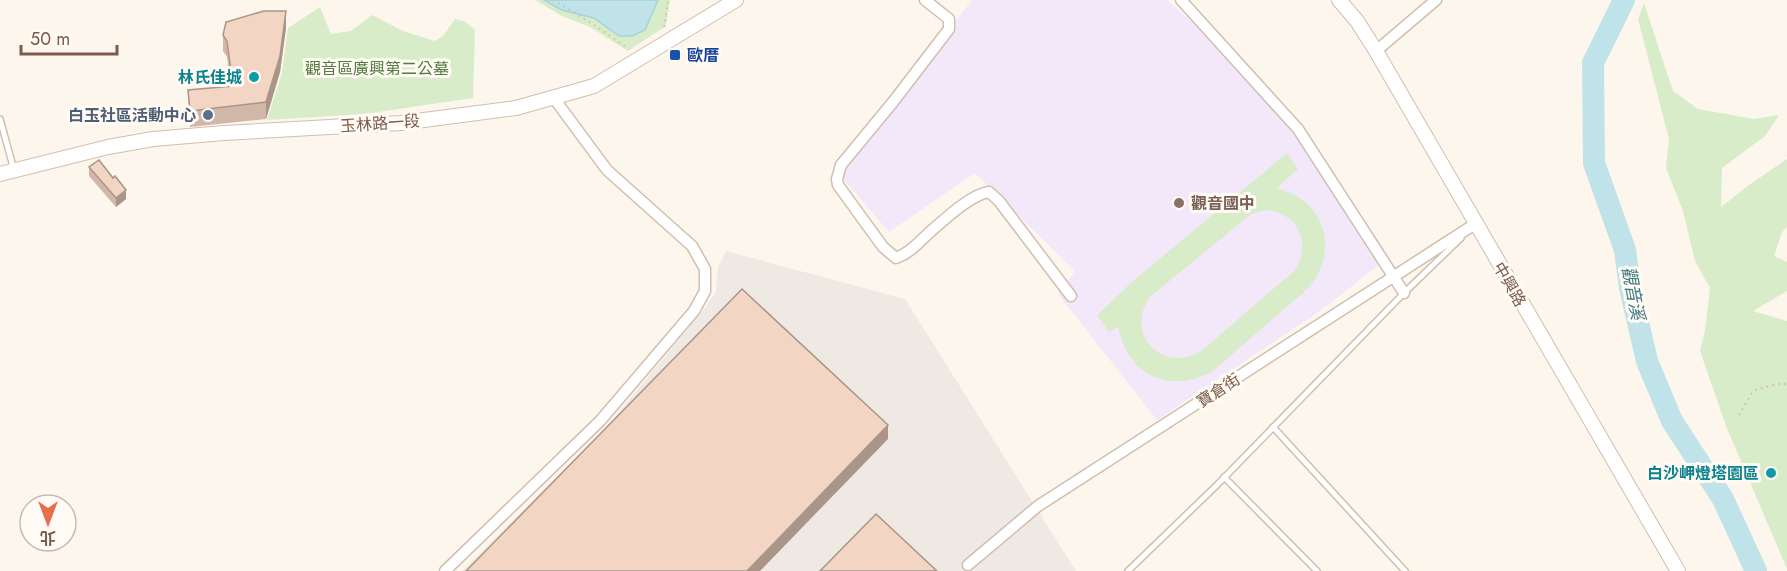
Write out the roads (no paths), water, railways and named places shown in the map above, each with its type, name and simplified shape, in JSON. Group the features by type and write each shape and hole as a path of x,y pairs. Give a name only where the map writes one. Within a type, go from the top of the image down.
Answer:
{"street":[{"name":"玉林路一段","path":"0,174 108,147 153,139 401,123 516,108 594,86 736,0"},
{"path":"925,0 949,19 949,29 841,165 838,171 838,185 883,247 896,258 910,251 978,194 989,192 999,201 1071,296"},
{"path":"1181,0 1298,129 1404,293"},
{"name":"中興路","path":"1339,0 1357,21 1376,51 1678,571"},
{"path":"1376,51 1436,0"},
{"path":"445,571 600,421 694,311 705,291 705,269 692,246 607,170 553,97"},
{"name":"寶倉街","path":"968,565 1038,506 1475,224"}],"lane":[{"path":"0,119 14,170"},
{"path":"1128,571 1475,224"},
{"path":"1273,427 1405,571"},
{"path":"1224,477 1317,571"}],"water":[{"path":"544,0 658,0 645,30 632,36 619,36 594,18 562,10"}],"waterway":[{"name":"觀音溪","path":"1624,0 1593,63 1594,163 1625,250 1630,288 1647,361 1672,421 1723,499 1756,571"}],"place":[{"name":"歐厝","path":"675,55"},
{"name":"林氏佳城","path":"254,77"},
{"name":"白玉社區活動中心","path":"208,115"},
{"name":"觀音國中","path":"1179,203"},
{"name":"白沙岬燈塔園區","path":"1771,473"}],"park label":[{"name":"觀音區廣興第二公墓","path":"377,68"}]}
